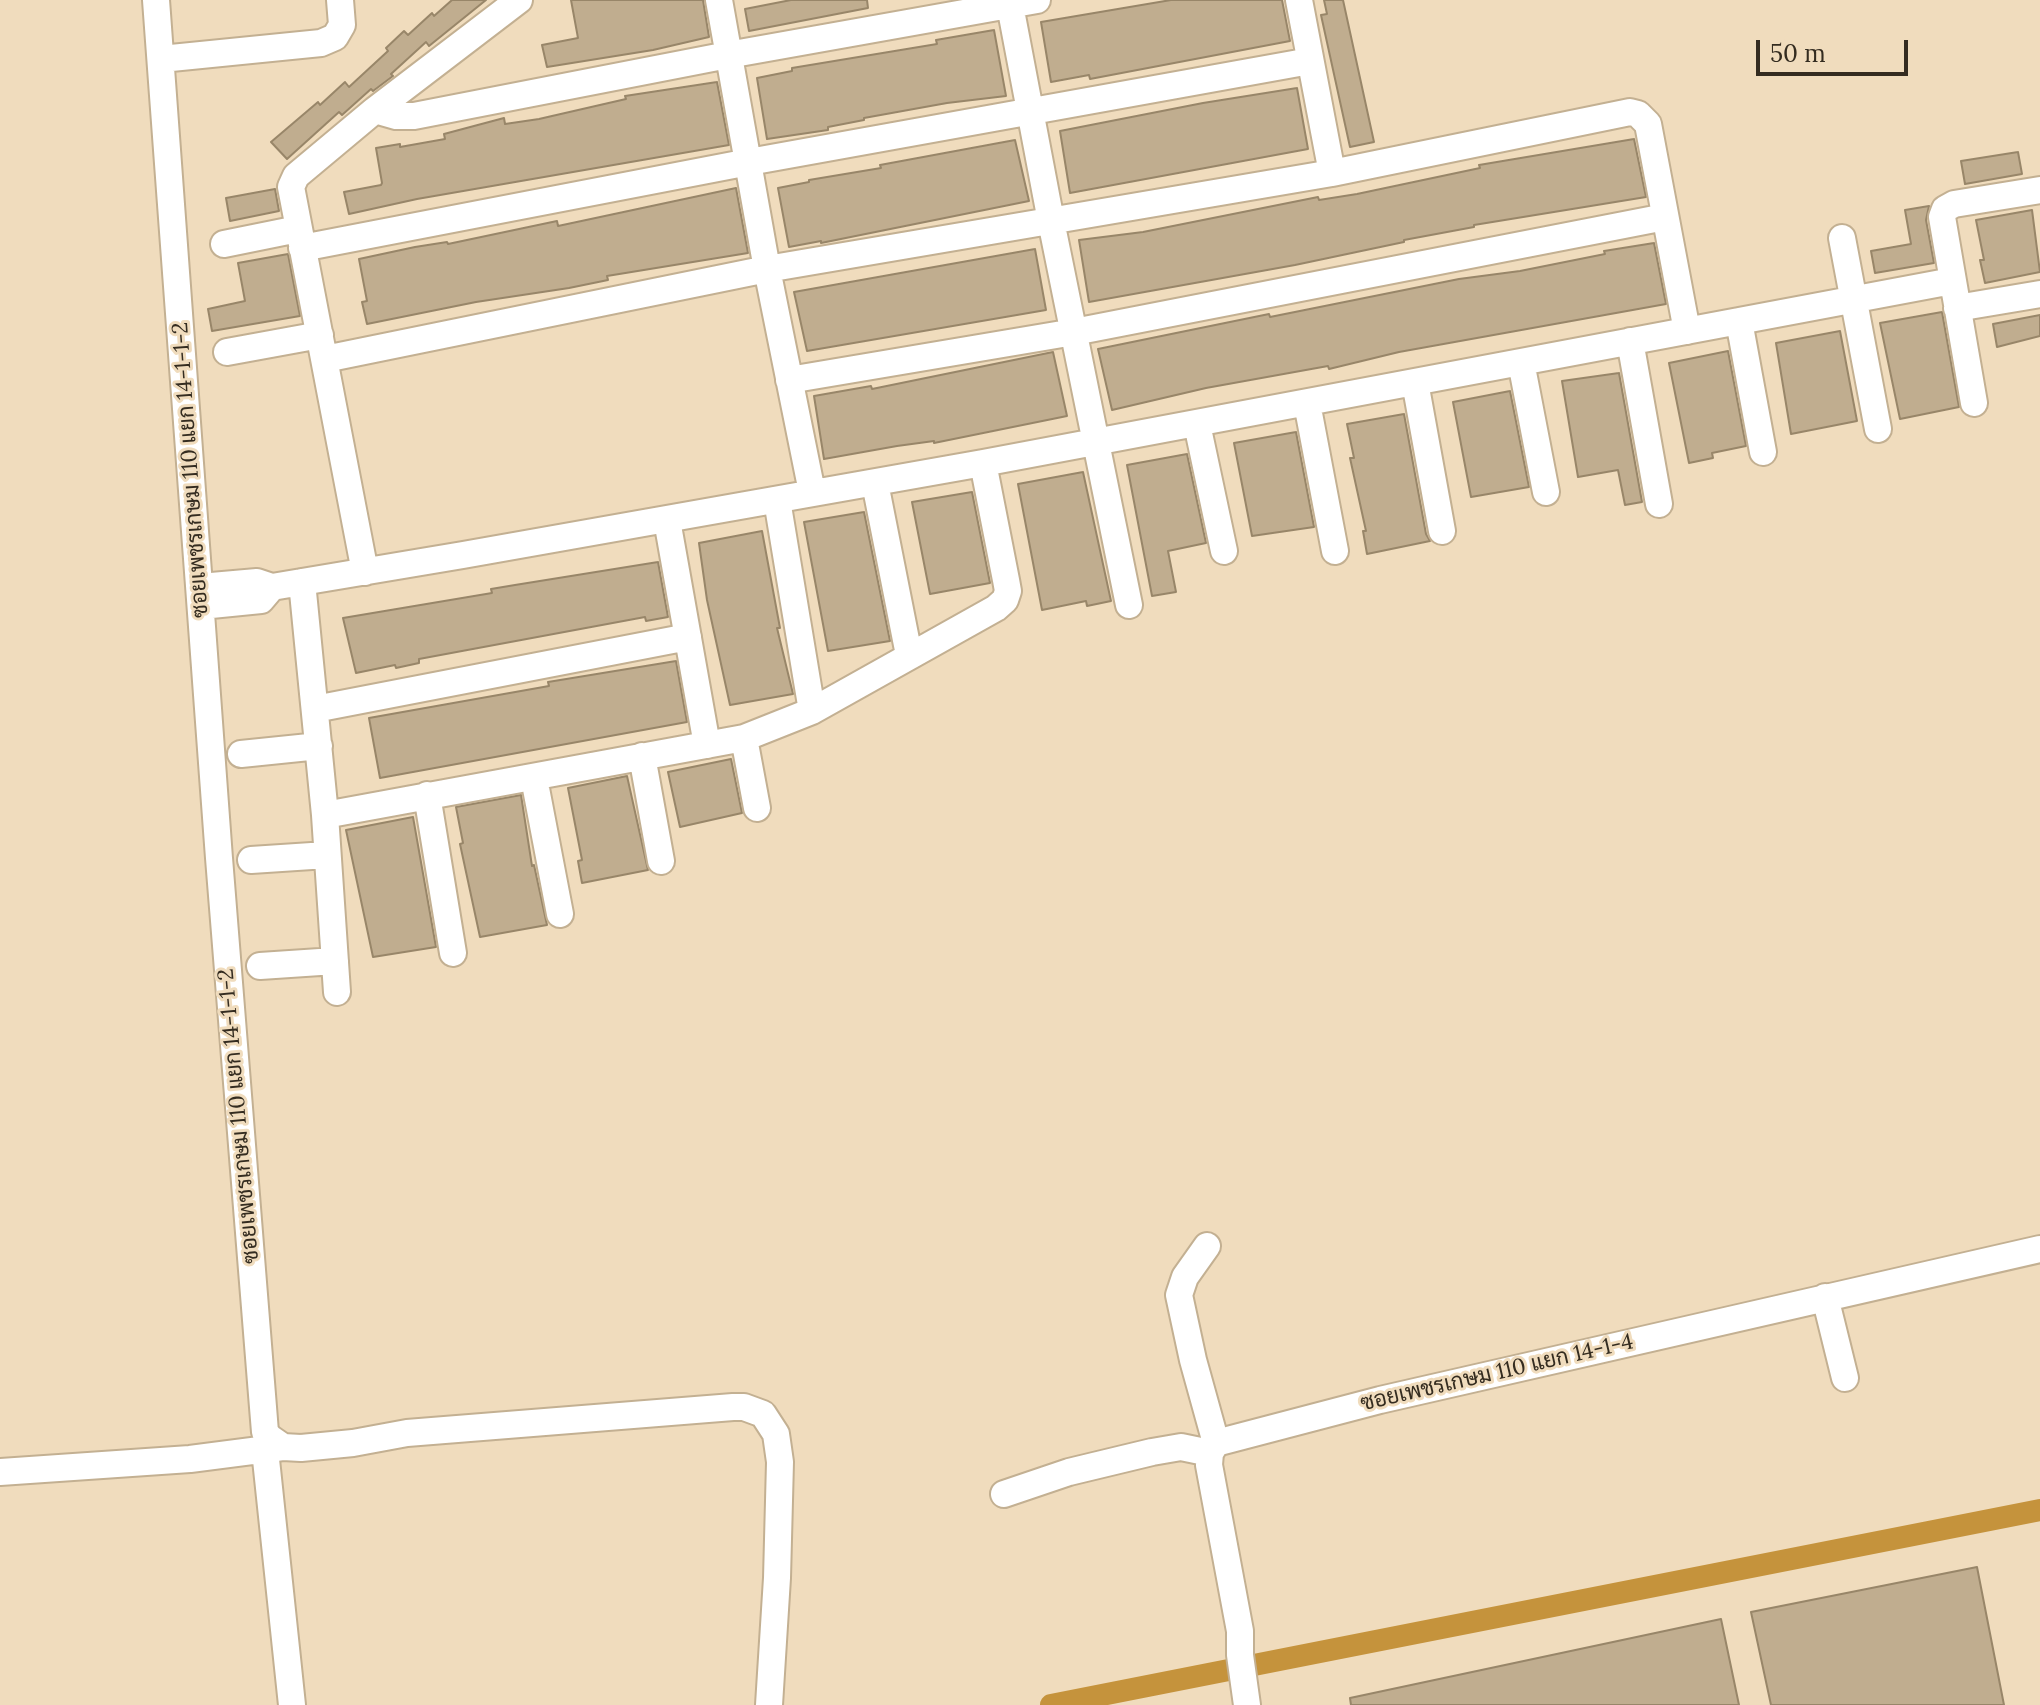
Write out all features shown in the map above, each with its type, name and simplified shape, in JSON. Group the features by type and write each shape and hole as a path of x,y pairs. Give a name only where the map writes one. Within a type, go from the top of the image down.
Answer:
{"street":[{"name":"ซอยเพชรเกษม 110 แยก 14-1-1-2","path":"156,0 262,1423 274,1448"},
{"path":"161,59 321,43 335,37 342,25 340,0"},
{"path":"365,572 291,187 296,176 375,110 519,0"},
{"path":"719,0 767,269 812,492"},
{"path":"375,110 396,116 414,116 1009,2 1037,0"},
{"path":"1299,0 1332,173"},
{"path":"1009,2 1129,605"},
{"path":"224,244 300,238 1031,113 1310,61"},
{"path":"227,352 323,347 1332,173 1630,112 1638,114 1648,124 1687,331"},
{"path":"1974,403 1942,217 1945,209 1954,204 2040,190"},
{"path":"789,380 1074,332 1665,217"},
{"path":"1842,238 1878,429"},
{"path":"200,597 257,582 272,587 875,483 1952,281"},
{"path":"1957,308 2040,294"},
{"path":"1739,321 1763,452"},
{"path":"1630,341 1659,504"},
{"path":"1521,362 1546,492"},
{"path":"1415,382 1442,531"},
{"path":"1307,403 1335,551"},
{"path":"1197,424 1224,551"},
{"path":"325,815 744,738 812,711 996,608 1005,600 1008,591 983,463"},
{"path":"875,483 909,655"},
{"path":"777,500 812,711"},
{"path":"667,520 707,745"},
{"path":"302,582 325,815 337,992"},
{"path":"315,709 688,637"},
{"path":"744,738 757,808"},
{"path":"241,754 319,746"},
{"path":"642,756 661,861"},
{"path":"534,778 560,914"},
{"path":"427,795 453,953"},
{"path":"251,860 327,855"},
{"path":"260,966 335,961"},
{"path":"1207,1246 1185,1277 1179,1295 1213,1448 1209,1465 1240,1631 1247,1705"},
{"name":"ซอยเพชรเกษม 110 แยก 14-1-4","path":"1213,1448 1380,1400 2040,1249"},
{"path":"1825,1297 1845,1378"},
{"path":"0,1472 190,1459 274,1448 353,1443 407,1433 744,1407 763,1414 776,1434 780,1462 769,1705"},
{"path":"1004,1494 1069,1472 1152,1452 1181,1447 1213,1448"},
{"path":"274,1448 292,1705"}],"building":[{"path":"452,0 486,0 429,46 426,42 391,74 393,76 373,91 371,89 342,115 339,112 287,159 271,142 345,82 349,87 388,51 386,48 404,31 408,35"},
{"path":"571,0 703,0 709,37 653,50 547,67 542,45 578,38"},
{"path":"791,0 867,0 868,8 749,31 745,9"},
{"path":"1171,0 1282,0 1290,41 1090,79 1089,75 1051,82 1041,22"},
{"path":"1324,0 1343,0 1374,142 1350,147 1321,15 1327,14"},
{"path":"994,30 1006,96 947,103 864,118 828,127 828,130 767,139 757,78 792,71 792,68 937,44 936,40"},
{"path":"717,82 729,145 417,199 349,214 344,192 382,183 376,148 445,139 444,134 504,118 505,124 539,119 626,99 625,96"},
{"path":"1297,88 1308,149 1070,193 1060,131"},
{"path":"1634,139 1646,197 1474,225 1295,265 1089,302 1079,240 1143,232 1318,197 1319,200 1357,194 1480,168 1479,165"},
{"path":"1015,140 1029,201 789,247 778,188"},
{"path":"2018,152 2022,174 1965,184 1961,161"},
{"path":"736,188 748,253 607,276 608,280 569,288 476,302 367,324 362,302 367,301 359,259 557,221 558,226"},
{"path":"275,189 279,211 230,221 226,198"},
{"path":"1929,206 1926,220 1934,263 1875,273 1871,251 1911,244 1905,210"},
{"path":"2032,210 2040,272 1985,283 1976,220"},
{"path":"1654,243 1666,304 1399,352 1329,369 1328,366 1206,388 1112,410 1098,349 1269,314 1270,317 1459,279 1520,271"},
{"path":"1035,249 1046,310 807,351 794,292"},
{"path":"288,254 300,316 212,331 208,309 245,301 238,263"},
{"path":"1942,312 1959,407 1900,419 1880,323"},
{"path":"2040,315 2040,336 1997,347 1993,324"},
{"path":"1840,331 1857,421 1791,434 1776,343"},
{"path":"1728,351 1746,446 1712,453 1713,458 1689,463 1669,363"},
{"path":"1053,352 1067,416 934,443 824,459 814,396 871,386 872,389"},
{"path":"1619,373 1642,502 1625,505 1618,470 1578,477 1562,381"},
{"path":"1510,391 1529,487 1471,497 1453,402"},
{"path":"1404,414 1426,534 1430,541 1367,554 1363,531 1366,531 1350,458 1354,458 1347,424"},
{"path":"1296,432 1314,527 1252,536 1234,443"},
{"path":"1187,454 1206,543 1168,551 1176,592 1152,596 1127,465"},
{"path":"1083,472 1111,601 1087,606 1086,601 1042,610 1018,484"},
{"path":"972,492 990,583 930,594 912,502"},
{"path":"864,512 890,641 828,651 804,522"},
{"path":"762,531 780,628 777,628 793,694 730,705 707,600 699,543"},
{"path":"658,562 668,617 646,621 645,617 419,659 419,663 396,668 395,665 356,673 343,618 492,593 491,589"},
{"path":"676,661 687,722 380,778 369,718 549,686 548,682"},
{"path":"731,759 742,813 680,827 668,772"},
{"path":"627,776 648,870 582,883 578,861 582,860 568,788"},
{"path":"521,795 532,866 547,925 480,937 460,844 463,843 456,807"},
{"path":"413,817 436,947 373,957 346,830"},
{"path":"1977,1567 2004,1705 1771,1705 1751,1612"},
{"path":"1721,1619 1739,1705 1351,1705 1350,1698"}],"waterway":[{"path":"1051,1705 2040,1510"}]}
